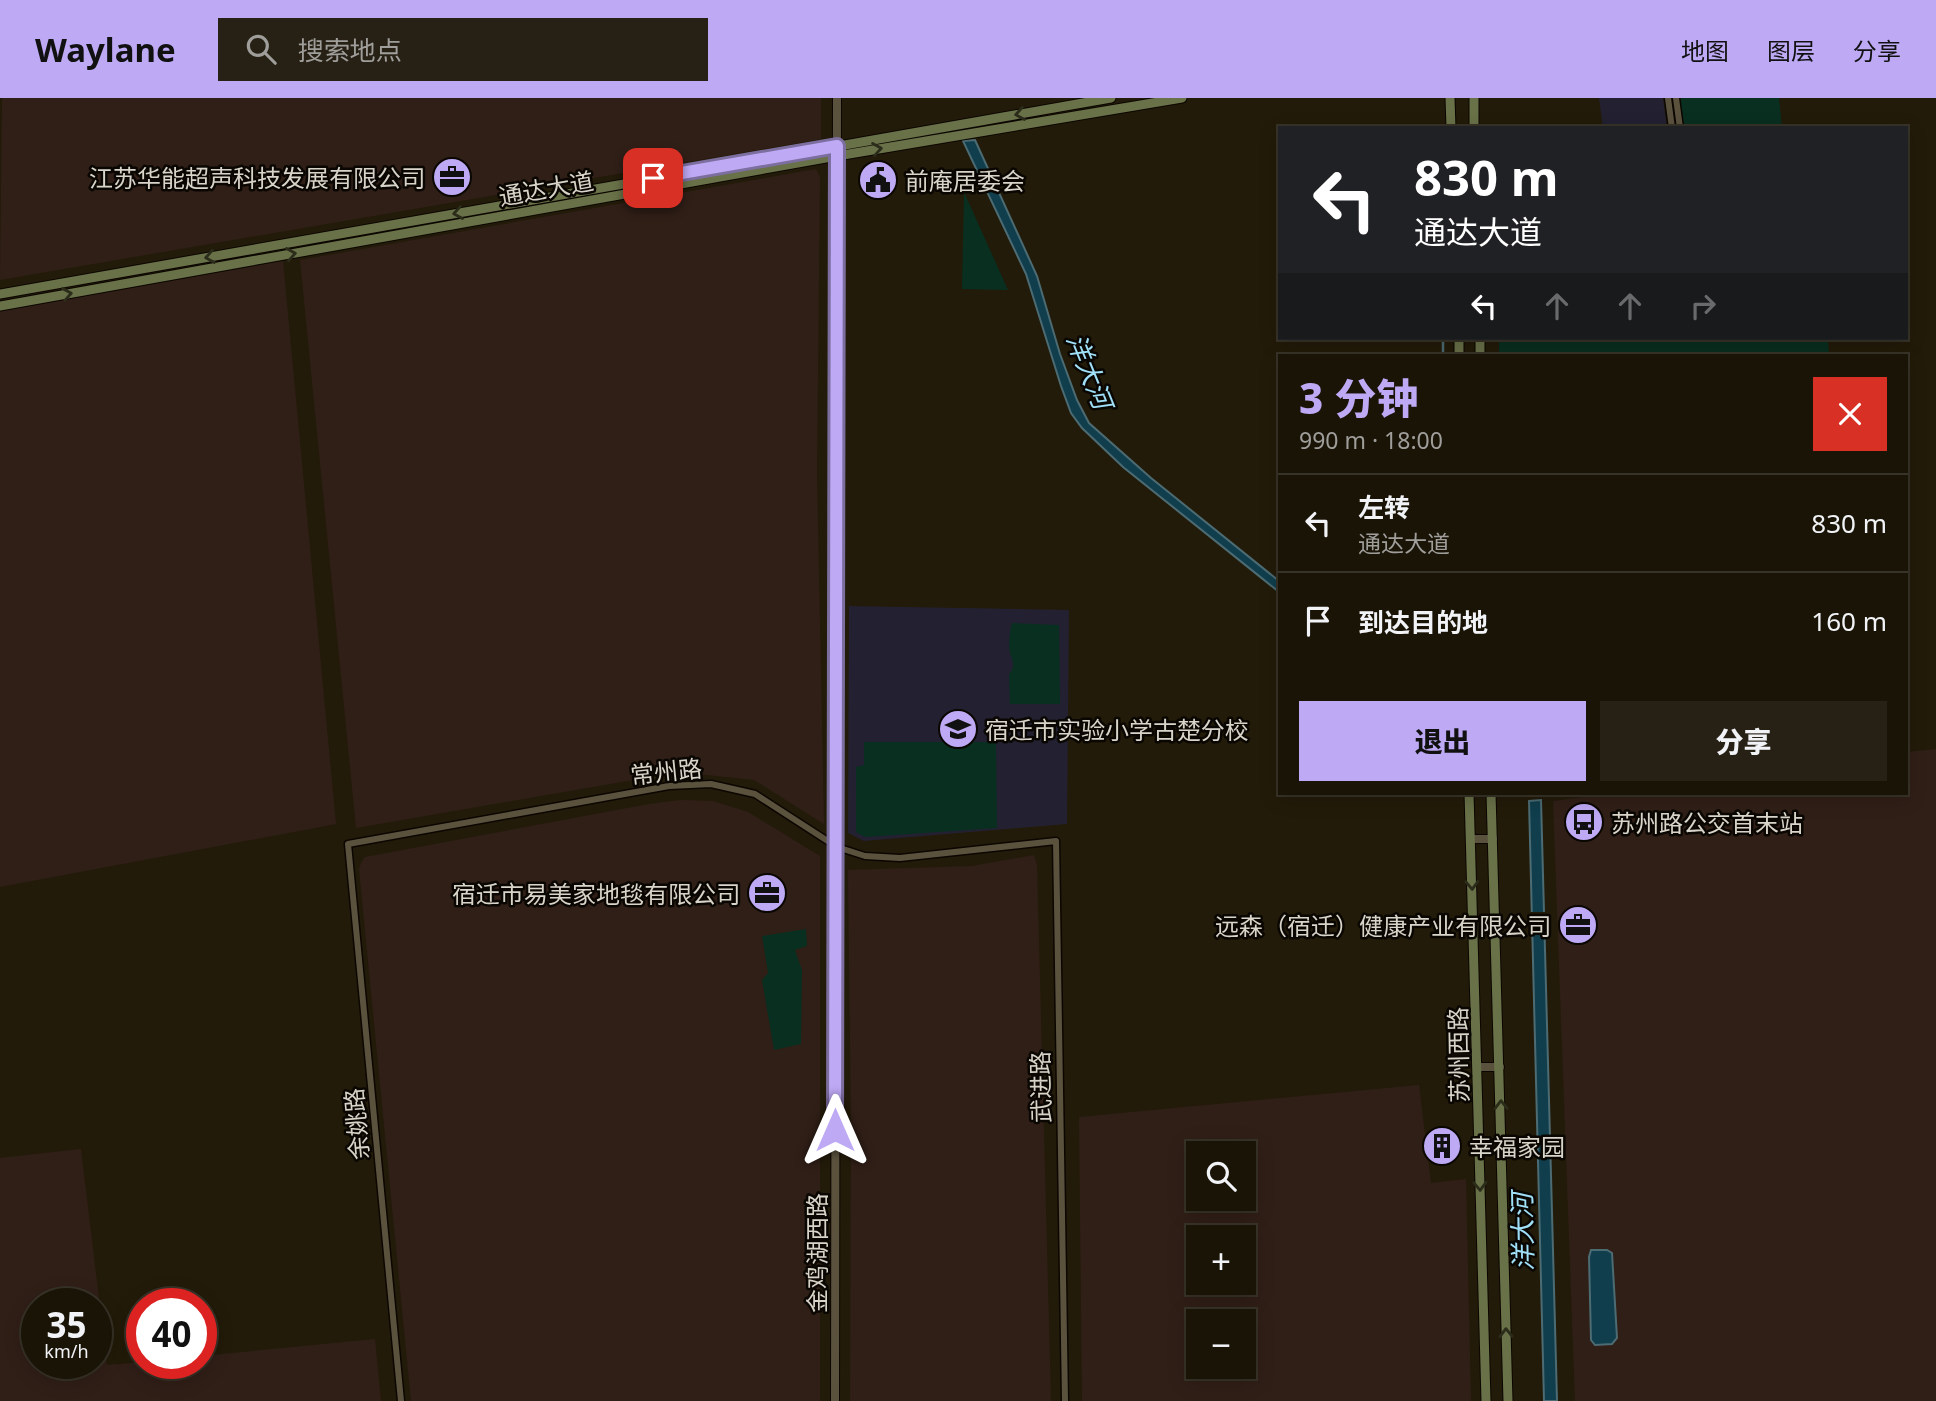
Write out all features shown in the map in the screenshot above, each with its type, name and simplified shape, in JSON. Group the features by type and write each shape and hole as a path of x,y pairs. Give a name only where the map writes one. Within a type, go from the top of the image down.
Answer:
{"main road":[{"name":"通达大道","path":"0,306 1111,98"},
{"name":"通达大道","path":"0,294 837,151 1182,98"},
{"path":"1450,98 1451,126"},
{"path":"1474,98 1474,126"},
{"name":"苏州西路","path":"1469,795 1486,1401"},
{"name":"苏州西路","path":"1491,795 1508,1401"}],"street":[{"name":"金鸡湖西路","path":"835,1401 837,98"},
{"path":"1668,98 1675,125"},
{"path":"1675,125 1676,98"},
{"name":"常州路","path":"348,844 669,786 711,784 755,794 836,847 865,856 900,858 1056,841"},
{"path":"1470,839 1493,839"},
{"name":"武进路","path":"1056,841 1065,1401"},
{"name":"余姚路","path":"348,844 401,1401"},
{"path":"1477,1067 1500,1067"}],"shaded area":[{"path":"2,98 821,98 821,139 0,280"},
{"path":"1599,98 1663,98 1667,126 1603,126"},
{"path":"816,169 820,177 817,473 824,824 754,780 679,772 356,828 300,260"},
{"path":"283,261 336,824 0,887 0,311"},
{"name":"宿迁市实验小学古楚分校","path":"849,606 1069,610 1067,824 864,841 848,833"},
{"path":"1936,749 1936,1401 1575,1401 1553,801 1597,795 1908,795 1908,752"},
{"path":"680,800 713,801 748,812 820,856 820,1401 411,1401 359,869 361,863 365,857"},
{"path":"1034,855 1037,865 1051,1401 850,1401 848,870 972,866"},
{"path":"1419,1085 1431,1183 1466,1179 1471,1401 1082,1401 1079,1117"},
{"path":"81,1149 98,1288 21,1288 21,1379 112,1379 112,1365 126,1363 126,1379 217,1379 217,1354 375,1339 381,1401 0,1401 0,1158"}],"green space":[{"path":"1680,98 1779,98 1782,126 1684,126"},
{"path":"964,192 1008,290 962,289"},
{"path":"1499,340 1828,340 1829,354 1499,354"},
{"path":"1012,623 1059,625 1060,704 1010,704 1009,674 1013,664 1009,642"},
{"path":"864,742 996,742 997,828 865,837 856,832 856,767 864,765"},
{"path":"806,929 807,946 795,950 802,970 801,1044 774,1050 762,980 768,973 762,936"}],"water":[{"path":"975,140 1037,276 1060,354 1077,400 1089,423 1151,478 1278,580 1278,591 1123,467 1082,428 1071,413 1026,274 963,141"},
{"path":"1541,800 1557,1401 1544,1401 1529,801"},
{"path":"1591,1250 1607,1250 1612,1253 1617,1338 1612,1344 1595,1345 1591,1340"}],"pier":[{"path":"1529,912 1548,912 1549,932 1530,934"}],"waterway":[{"path":"1443,340 1443,354"}],"place":[{"name":"江苏华能超声科技发展有限公司","path":"452,177"},
{"name":"前庵居委会","path":"878,180"},
{"name":"宿迁市实验小学古楚分校","path":"958,729"},
{"name":"苏州路公交首末站","path":"1584,822"},
{"name":"宿迁市易美家地毯有限公司","path":"767,893"},
{"name":"远森（宿迁）健康产业有限公司","path":"1578,925"},
{"name":"幸福家园","path":"1442,1146"}],"route":[{"path":"653,178 837,146 835,1130"}],"water label":[{"name":"洋大河","path":"1090,371"},
{"name":"洋大河","path":"1522,1232"}]}
